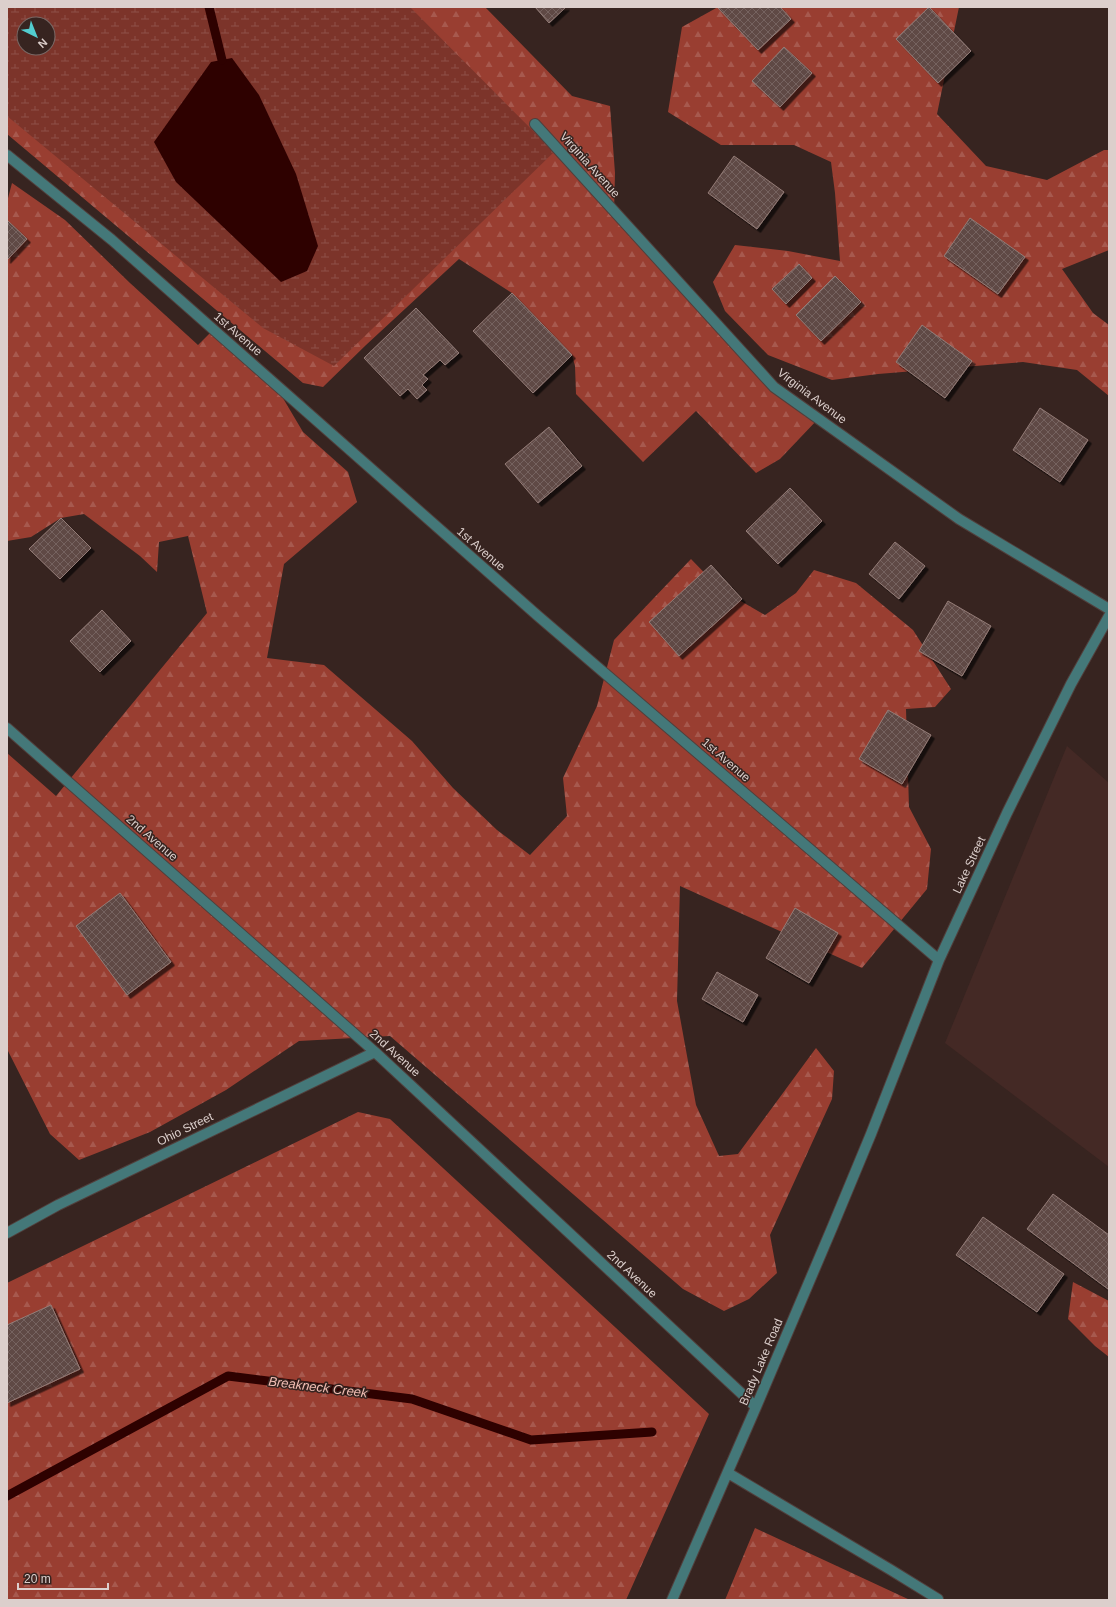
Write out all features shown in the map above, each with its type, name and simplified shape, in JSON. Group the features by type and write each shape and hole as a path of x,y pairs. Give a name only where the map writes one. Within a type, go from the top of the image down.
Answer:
{"street":[{"name":"Virginia Avenue","path":"535,124 774,387 959,520 1109,608"},
{"name":"1st Avenue","path":"7,155 112,240 538,616 939,960"},
{"name":"Lake Street","path":"871,1134 939,960 1007,813 1071,684 1109,616"},
{"name":"2nd Avenue","path":"7,728 375,1052 756,1407"},
{"name":"Ohio Street","path":"7,1233 58,1205 375,1052"},
{"name":"Brady Lake Road","path":"672,1600 728,1473 871,1134"},
{"path":"728,1473 891,1570 938,1600"}],"shaded area":[{"path":"232,58 259,95 296,174 318,246 307,271 281,282 176,182 154,142 211,62"},
{"path":"1067,746 1109,783 1109,1167 945,1043"}],"green space":[{"path":"7,7 485,7 572,96 610,106 615,173 614,211 774,387 818,419 780,459 756,473 696,411 643,462 576,394 575,366 572,355 512,293 459,259 323,387 303,383 7,134"},
{"path":"7,7 410,7 554,152 334,366 263,328 7,116"},
{"path":"718,7 959,7 937,114 986,166 1047,180 1104,150 1109,150 1109,250 1062,269 1093,313 1109,325 1109,396 1077,370 1023,362 878,374 832,380 768,355 725,311 713,282 735,245 788,251 840,261 831,162 794,145 721,145 668,112 682,27"},
{"path":"12,183 65,220 130,283 198,345 213,330 274,383 303,432 348,472 357,502 284,564 267,658 324,665 412,741 453,788 497,830 530,855 567,816 563,778 597,706 614,640 691,559 720,589 765,615 796,593 814,570 856,583 913,630 951,689 935,707 906,709 909,807 931,849 927,889 862,968 680,886 677,1001 696,1105 719,1156 738,1154 816,1048 834,1071 832,1099 770,1235 777,1273 749,1299 724,1311 683,1289 390,1036 299,1041 226,1090 150,1132 79,1160 50,1134 7,1049 7,753 56,796 207,613 188,536 159,542 157,572 140,556 84,514 61,518 31,537 7,541 7,202"},
{"path":"358,1112 390,1119 709,1414 626,1600 7,1600 7,1283"},
{"path":"1073,1282 1109,1301 1109,1357 1095,1346 1068,1319"},
{"path":"755,1528 910,1600 725,1600"}],"building":[{"path":"535,7 566,7 549,23"},
{"path":"717,7 780,7 791,19 758,50"},
{"path":"929,7 971,51 938,83 896,39"},
{"path":"784,47 812,73 780,107 752,81"},
{"path":"734,156 784,192 757,229 708,193"},
{"path":"970,218 1025,257 998,294 944,256"},
{"path":"7,220 27,239 7,260"},
{"path":"799,264 812,278 786,304 772,289"},
{"path":"835,276 861,302 821,341 796,315"},
{"path":"512,293 572,355 533,393 473,331"},
{"path":"416,308 459,353 445,365 440,360 423,375 428,379 422,385 427,390 417,399 408,389 400,396 364,358"},
{"path":"922,325 972,361 945,398 896,362"},
{"path":"1040,408 1088,440 1060,482 1013,450"},
{"path":"549,427 582,466 538,503 505,464"},
{"path":"790,488 822,521 778,564 746,531"},
{"path":"61,518 91,548 60,579 29,549"},
{"path":"895,542 925,566 899,599 869,574"},
{"path":"711,565 742,599 679,656 649,622"},
{"path":"948,601 991,626 962,676 919,651"},
{"path":"102,610 131,641 100,672 70,641"},
{"path":"888,710 931,735 902,784 859,759"},
{"path":"120,893 171,962 127,995 76,926"},
{"path":"795,908 838,933 809,983 766,958"},
{"path":"717,972 758,995 743,1022 702,999"},
{"path":"1053,1194 1109,1235 1108,1289 1027,1229"},
{"path":"983,1217 1064,1274 1037,1312 956,1255"},
{"path":"51,1305 80,1369 7,1403 7,1325"}],"waterway":[{"path":"209,7 222,60"},
{"name":"Breakneck Creek","path":"7,1496 228,1376 412,1399 531,1440 652,1432"}]}
